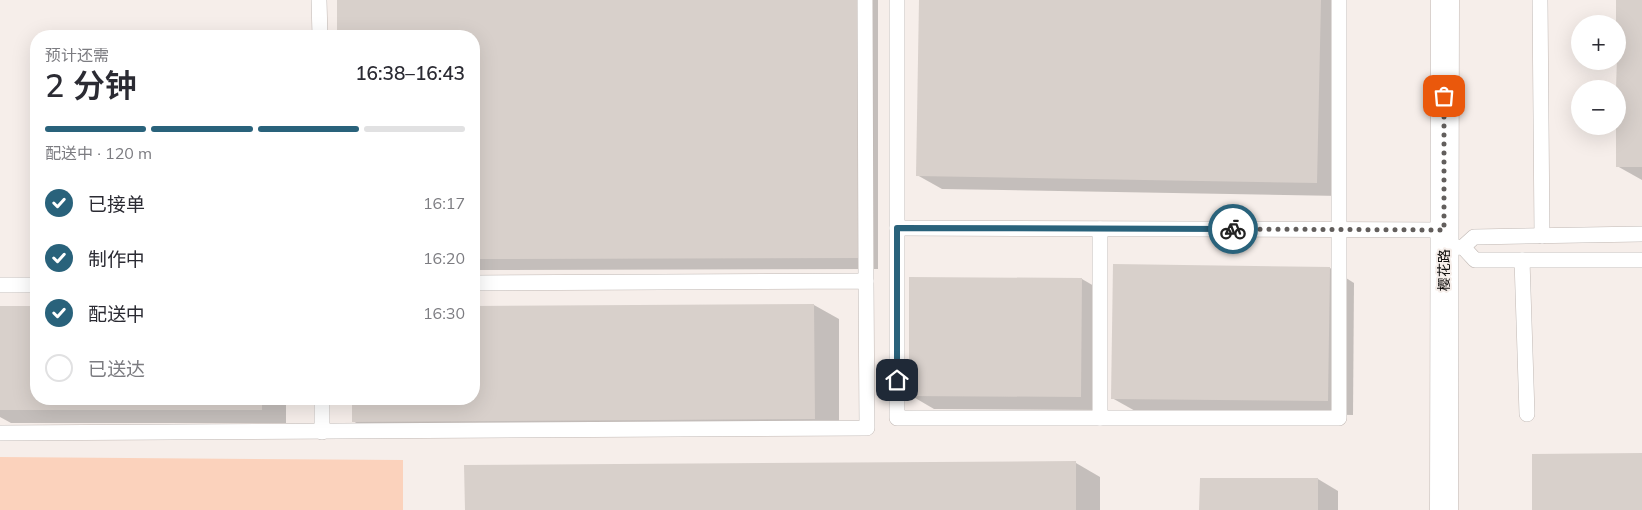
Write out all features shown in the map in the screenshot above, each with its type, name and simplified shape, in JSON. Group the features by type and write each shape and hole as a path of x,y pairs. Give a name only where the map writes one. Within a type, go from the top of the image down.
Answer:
{"street":[{"name":"樱花路","path":"1444,0 1450,242 1444,510"}],"lane":[{"path":"319,0 320,30"},
{"path":"0,433 867,428 865,0"},
{"path":"897,0 897,418 1339,418 1339,0"},
{"path":"1540,0 1542,236"},
{"path":"897,228 1340,229 1450,242 1474,237 1642,234"},
{"path":"1100,229 1100,418"},
{"path":"1450,242 1475,260 1642,260"},
{"path":"1522,260 1527,414"},
{"path":"480,283 866,281"},
{"path":"0,285 30,285"},
{"path":"322,405 322,432"}],"shaded area":[{"path":"0,457 403,460 403,510 0,510"}],"building":[{"path":"337,0 858,0 858,258 480,259 480,30 337,30"},
{"path":"919,0 1321,0 1317,183 916,176"},
{"path":"1616,0 1642,0 1642,167 1616,167 1616,135 1626,135 1626,80 1616,80 1617,70 1626,70 1626,15 1616,15"},
{"path":"1113,264 1330,267 1328,401 1111,399"},
{"path":"909,277 1082,278 1081,397 909,396"},
{"path":"814,304 815,419 352,422 352,405 480,405 480,306"},
{"path":"0,306 30,306 30,405 262,405 262,410 0,410"},
{"path":"1642,453 1642,510 1532,510 1532,454"},
{"path":"1076,461 1076,510 465,510 464,465"},
{"path":"1200,478 1318,478 1318,510 1199,510"}],"way so far":[{"path":"1233,229 1444,230 1444,96"}],"route":[{"path":"897,380 897,228 1233,229"}]}
